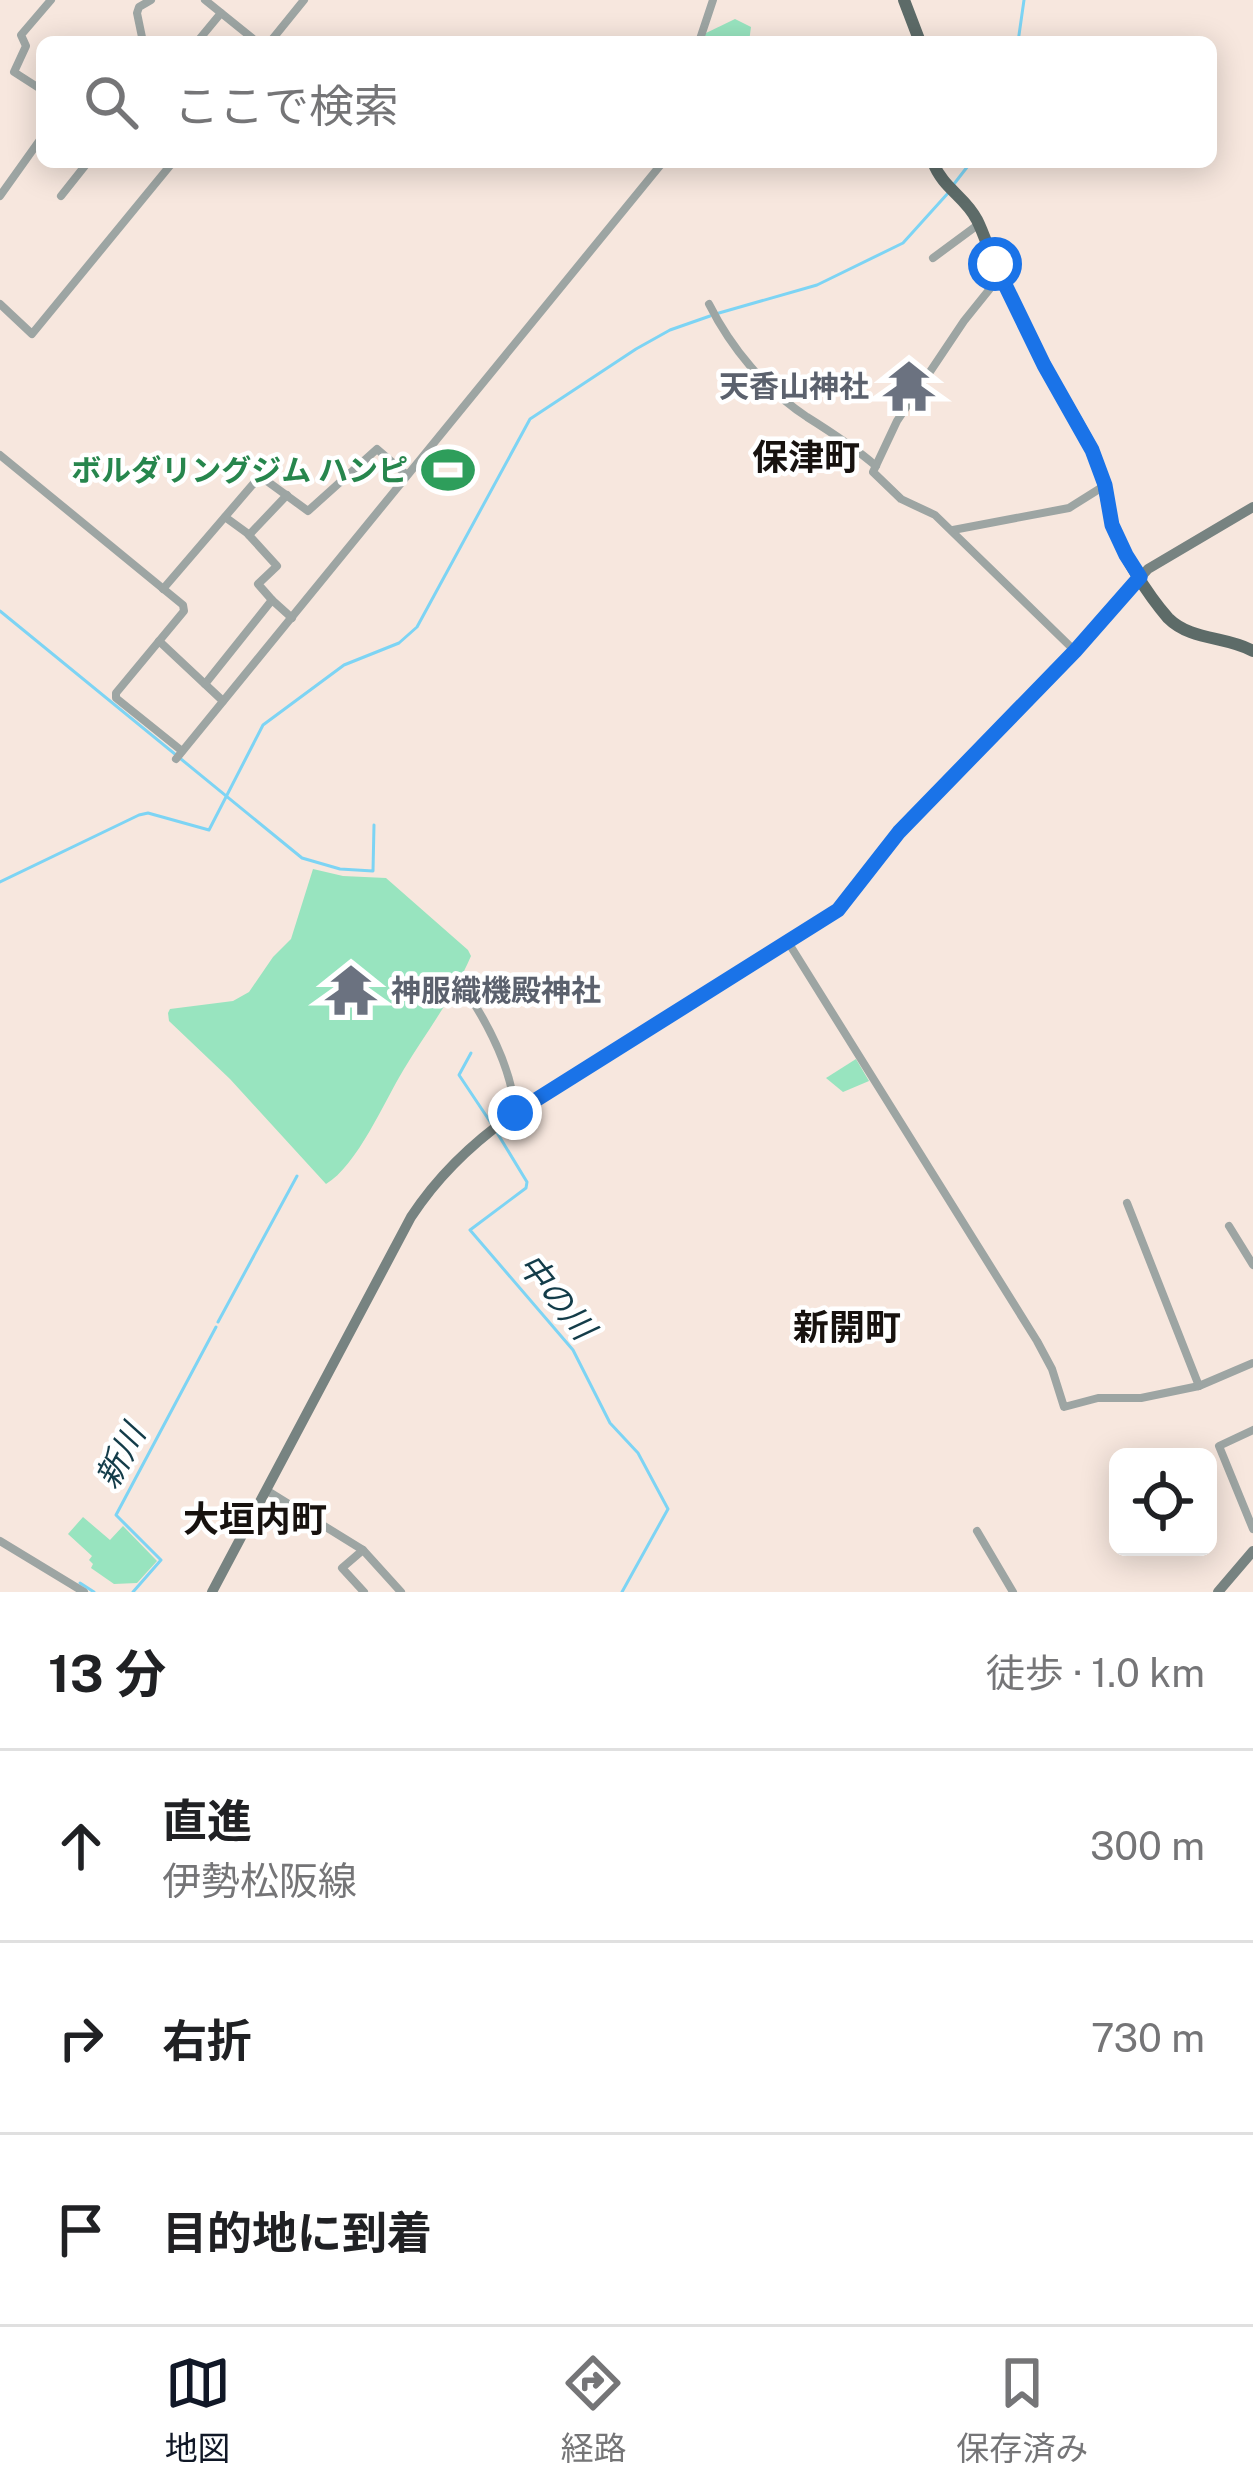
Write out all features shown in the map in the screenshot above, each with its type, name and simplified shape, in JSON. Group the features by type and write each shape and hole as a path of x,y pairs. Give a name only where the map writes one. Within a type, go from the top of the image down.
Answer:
{"main road":[{"path":"904,0 918,36"},
{"path":"935,168 979,224 1044,365 1092,450 1112,525 1140,577 1181,629 1253,651"}],"street":[{"path":"142,36 137,13 152,0"},
{"path":"205,0 250,36"},
{"path":"275,36 304,0"},
{"path":"701,36 712,0"},
{"path":"36,86 14,72 26,46 21,34 44,3"},
{"path":"202,36 221,13"},
{"path":"0,196 36,145"},
{"path":"61,196 83,168"},
{"path":"0,304 32,334 168,168"},
{"path":"0,455 183,605 184,611 116,693 179,755 658,168"},
{"path":"933,258 979,224"},
{"path":"1001,275 897,421 873,472 902,499 926,508 952,530 1075,651"},
{"path":"713,311 750,367 805,415 876,466"},
{"path":"163,590 260,476 308,511 377,449 407,475"},
{"path":"952,530 1069,508 1105,485"},
{"path":"249,535 287,495"},
{"path":"212,1592 410,1217 448,1168 515,1113 843,905 899,832 1140,577 1170,554 1253,507"},
{"path":"225,517 277,566 258,584 292,618"},
{"path":"205,684 272,601"},
{"path":"159,641 223,701"},
{"path":"788,942 1037,1341 1064,1407 1098,1398 1141,1398 1198,1386 1253,1363"},
{"path":"463,986 485,1020 515,1113"},
{"path":"1126,1203 1198,1386"},
{"path":"1229,1226 1253,1265"},
{"path":"1253,1430 1220,1446 1253,1528"},
{"path":"266,1490 363,1550 401,1592"},
{"path":"977,1531 1013,1592"},
{"path":"0,1541 84,1592"},
{"path":"363,1550 343,1568 364,1592"},
{"path":"1218,1592 1253,1551"}],"green space":[{"path":"735,19 751,27 750,36 704,34"},
{"path":"313,869 386,878 471,956 359,1148 326,1184 230,1079 169,1021 168,1013 233,1001 249,992 291,939"},
{"path":"856,1059 869,1081 843,1092 826,1078"},
{"path":"83,1517 110,1540 123,1526 157,1561 137,1583 114,1584 91,1568 92,1556 68,1534"}],"waterway":[{"path":"1019,36 1024,0"},
{"path":"954,184 966,168"},
{"path":"719,313 817,285 903,243 949,192"},
{"path":"0,882 139,815 148,813 209,830 263,725 344,665 399,643 417,627 530,419 636,349 710,316"},
{"path":"0,611 302,858 340,869 373,871 374,825"},
{"name":"中の川","path":"471,1053 459,1075 491,1123"},
{"name":"中の川","path":"496,1131 527,1182 526,1188 470,1230 573,1350 610,1423 638,1453 668,1509 622,1592"},
{"name":"新川","path":"218,1322 297,1176"},
{"name":"新川","path":"133,1592 161,1560 116,1515 216,1327"},
{"name":"新川","path":"80,1583 94,1592"}],"place":[{"name":"天香山神社","path":"909,386"},
{"name":"ボルダリングジム ハンピ","path":"448,470"},
{"name":"神服織機殿神社","path":"351,990"}],"district":[{"name":"保津町","path":"806,457"},
{"name":"新開町","path":"847,1327"},
{"name":"大垣内町","path":"255,1519"}],"route":[{"path":"515,1113 838,910 899,832 1140,577 1112,525 1092,450 995,264"}]}
